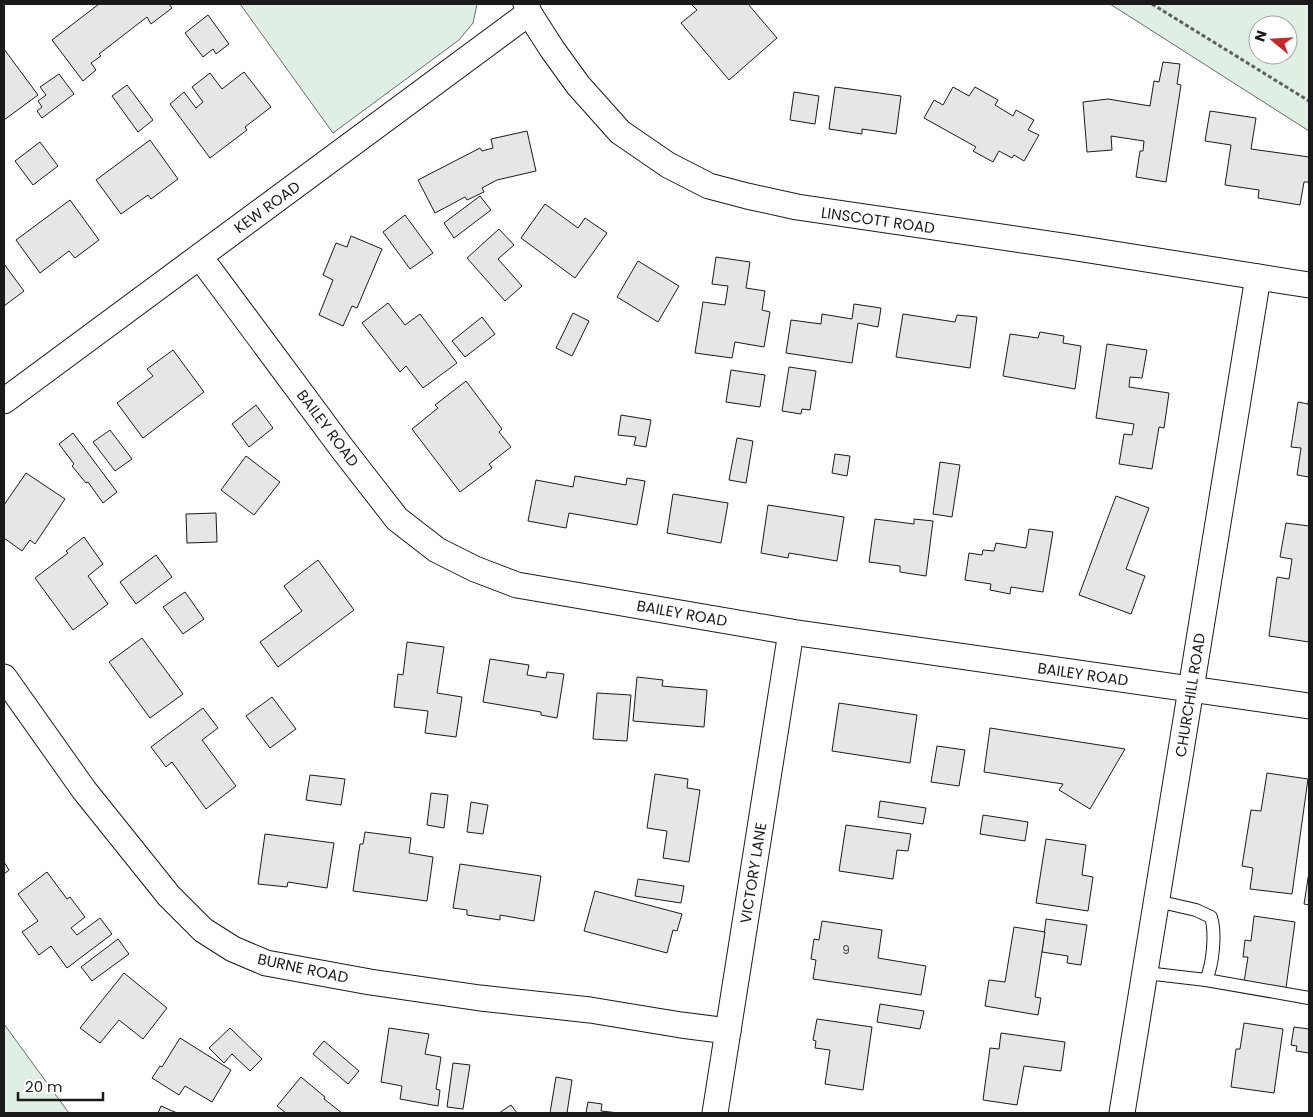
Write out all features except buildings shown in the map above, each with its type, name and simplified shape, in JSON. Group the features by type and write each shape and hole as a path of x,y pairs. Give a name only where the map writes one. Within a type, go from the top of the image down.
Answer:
{"street":[{"name":"KEW ROAD","path":"4,401 200,256 528,8"},
{"name":"LINSCOTT ROAD","path":"528,8 578,85 620,132 668,165 709,186 797,207 1070,247 1309,285"},
{"name":"BAILEY ROAD","path":"200,256 341,447 397,519 437,550 474,570 517,585 792,632 1309,706"},
{"name":"CHURCHILL ROAD","path":"1122,1113 1258,277"},
{"name":"VICTORY LANE","path":"715,1113 792,632"},
{"name":"BURNE ROAD","path":"4,678 84,790 169,896 203,930 232,948 266,963 370,982 480,998 590,1010 728,1031"}],"lane":[{"path":"1157,901 1196,910 1210,917 1214,927 1211,965 1206,980"},
{"path":"1146,973 1206,980 1309,998"}],"path":[{"path":"1152,4 1309,101"}],"green space":[{"path":"240,4 477,4 473,23 459,40 333,133"},
{"path":"1110,4 1309,4 1309,131"},
{"path":"4,1024 69,1113 4,1113"}]}
